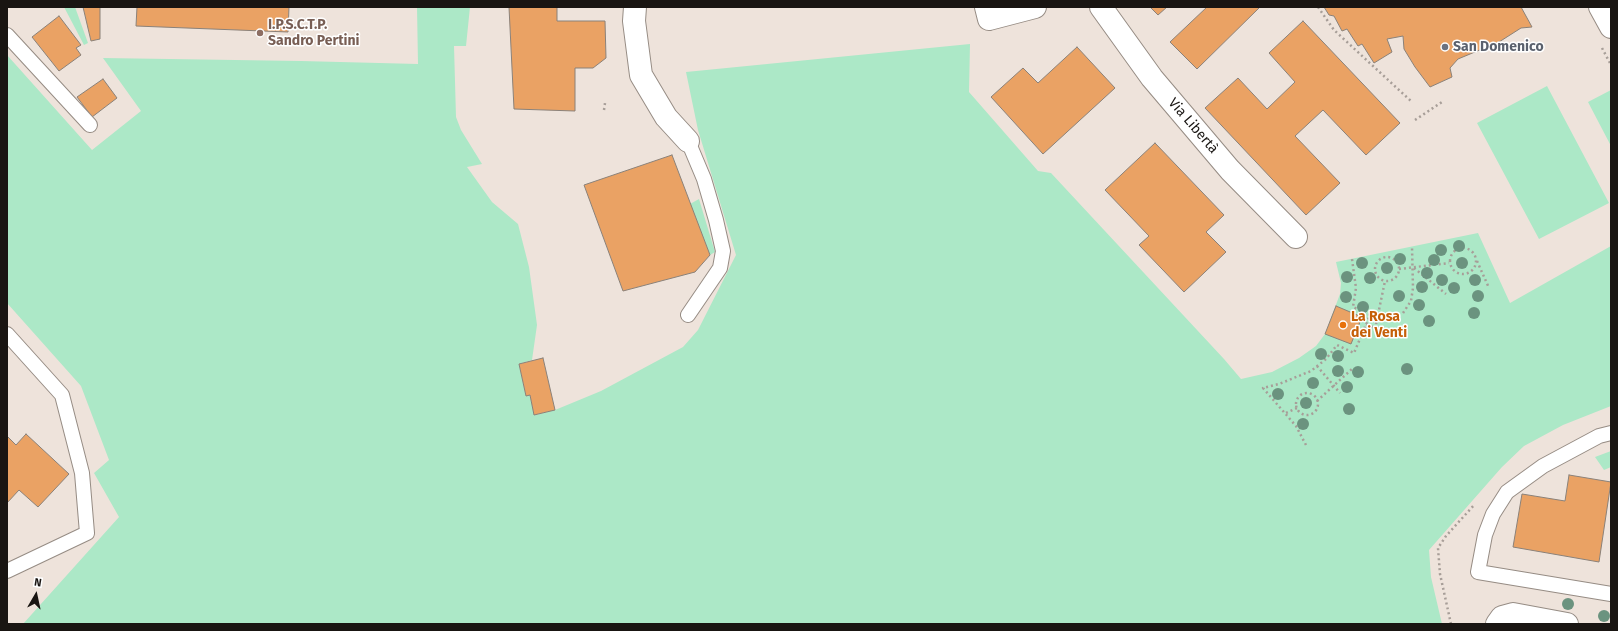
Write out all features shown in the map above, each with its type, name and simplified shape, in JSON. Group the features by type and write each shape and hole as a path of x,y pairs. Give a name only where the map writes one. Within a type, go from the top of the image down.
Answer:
{"street":[{"path":"635,7 634,21 641,75 666,117 688,141"},
{"path":"986,7 989,19 1035,7"},
{"name":"Via Libertà","path":"1101,7 1157,84 1230,170 1296,237"},
{"path":"1600,7 1611,27"},
{"path":"1500,620 1513,614 1567,624"}],"lane":[{"path":"7,35 90,125"},
{"path":"688,141 704,180 723,251 720,268 688,315"},
{"path":"7,334 62,395 82,473 87,533 7,570"},
{"path":"1611,433 1599,436 1543,466 1506,492 1493,514 1485,535 1478,572 1611,594"}],"path":[{"path":"1318,7 1334,30 1412,102"},
{"path":"1415,120 1442,102"},
{"path":"604,110 605,103"},
{"path":"1403,313 1411,301 1413,288 1414,268 1412,247"},
{"path":"1475,255 1475,267 1469,274 1455,273 1449,263 1451,254 1457,249 1466,248 1471,251 1475,255 1489,288"},
{"path":"1383,257 1391,257 1398,263 1399,269 1394,278 1385,280 1378,276 1375,271 1378,260 1383,257"},
{"path":"1306,445 1296,426 1263,388 1279,384 1311,371 1326,359 1337,345 1354,353 1370,315 1353,307 1356,288 1352,259"},
{"path":"1399,269 1449,263"},
{"path":"1414,268 1446,294"},
{"path":"1375,329 1385,280"},
{"path":"1366,325 1379,329"},
{"path":"1317,366 1340,393"},
{"path":"1317,400 1352,369"},
{"path":"1304,394 1312,394 1317,400 1317,408 1312,414 1304,414 1297,408 1297,400 1304,394"},
{"path":"1286,413 1297,408"}],"green space":[{"path":"64,7 75,7 88,43 84,45"},
{"path":"417,7 470,7 466,46 454,46 456,117 461,130 482,164 467,167 492,202 518,224 529,267 537,325 532,360 519,364 526,396 530,395 535,415 555,410 601,391 683,347 698,330 736,255 698,130 686,72 970,44 969,92 1038,171 1051,173 1241,379 1272,372 1299,358 1316,346 1325,334 1340,294 1341,283 1336,262 1478,233 1510,303 1611,246 1611,406 1563,425 1524,446 1502,467 1429,550 1431,577 1442,624 23,624 119,517 94,473 109,460 81,386 7,303 7,55 92,150 141,111 103,58 418,64"},
{"path":"1547,86 1609,203 1539,239 1477,123"},
{"path":"1611,90 1611,146 1588,102"},
{"path":"699,199 715,252 710,255 690,204"},
{"path":"1611,451 1611,467 1604,470 1595,457"}],"building":[{"path":"83,7 100,7 100,39 91,41"},
{"path":"137,7 289,7 288,32 136,26"},
{"path":"509,7 557,7 557,21 605,21 606,58 593,68 575,68 575,111 514,109"},
{"path":"1150,7 1167,7 1158,15"},
{"path":"1207,7 1260,7 1197,69 1170,42"},
{"name":"San Domenico","path":"1324,7 1521,7 1532,27 1521,28 1499,42 1458,59 1450,68 1452,77 1430,87 1404,49 1403,36 1387,39 1392,52 1374,63 1362,44 1358,46 1347,29 1342,31 1334,16 1329,15"},
{"path":"59,16 81,45 76,48 81,55 59,71 32,37"},
{"path":"1303,21 1400,123 1366,155 1323,110 1295,136 1340,183 1306,215 1205,108 1238,78 1267,109 1295,82 1269,53"},
{"path":"1077,47 1115,88 1043,154 991,97 1023,68 1038,83"},
{"path":"103,79 117,98 92,117 77,97"},
{"path":"1155,143 1224,215 1206,232 1226,252 1184,292 1139,245 1149,236 1105,190"},
{"path":"672,155 710,255 695,272 623,291 584,185"},
{"name":"La Rosa dei Venti","path":"1336,306 1362,317 1351,344 1325,334"},
{"path":"543,358 555,410 534,415 530,395 526,396 519,364"},
{"path":"26,434 69,474 38,507 19,490 7,503 7,436 16,445"},
{"path":"1569,475 1611,482 1599,562 1513,547 1522,494 1565,501"}],"place":[{"name":"I.P.S.C.T.P. Sandro Pertini","path":"260,33"},
{"name":"San Domenico","path":"1445,47"},
{"name":"La Rosa dei Venti","path":"1343,325"}]}
